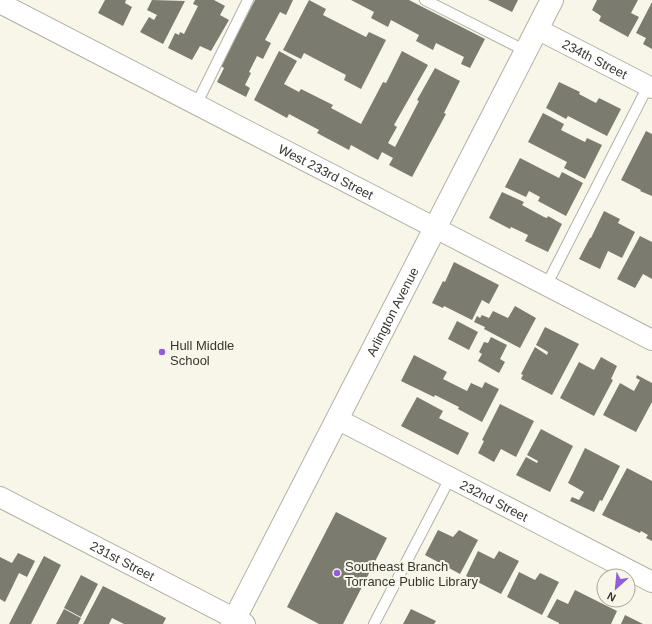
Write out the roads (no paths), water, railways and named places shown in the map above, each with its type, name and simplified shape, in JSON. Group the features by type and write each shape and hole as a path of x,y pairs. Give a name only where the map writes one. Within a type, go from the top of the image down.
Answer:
{"main road":[{"name":"Arlington Avenue","path":"237,622 337,419 552,0"}],"street":[{"name":"West 233rd Street","path":"0,3 434,229 652,340"},
{"name":"234th Street","path":"537,29 650,87"},
{"name":"232nd Street","path":"337,419 652,582"},
{"name":"231st Street","path":"0,497 237,622"}],"lane":[{"path":"196,105 248,0"},
{"path":"425,0 526,51"},
{"path":"546,286 650,87"},
{"path":"374,624 450,478"}],"place":[{"name":"Hull Middle School","path":"162,352"},
{"name":"Southeast Branch Torrance Public Library","path":"337,573"}]}
